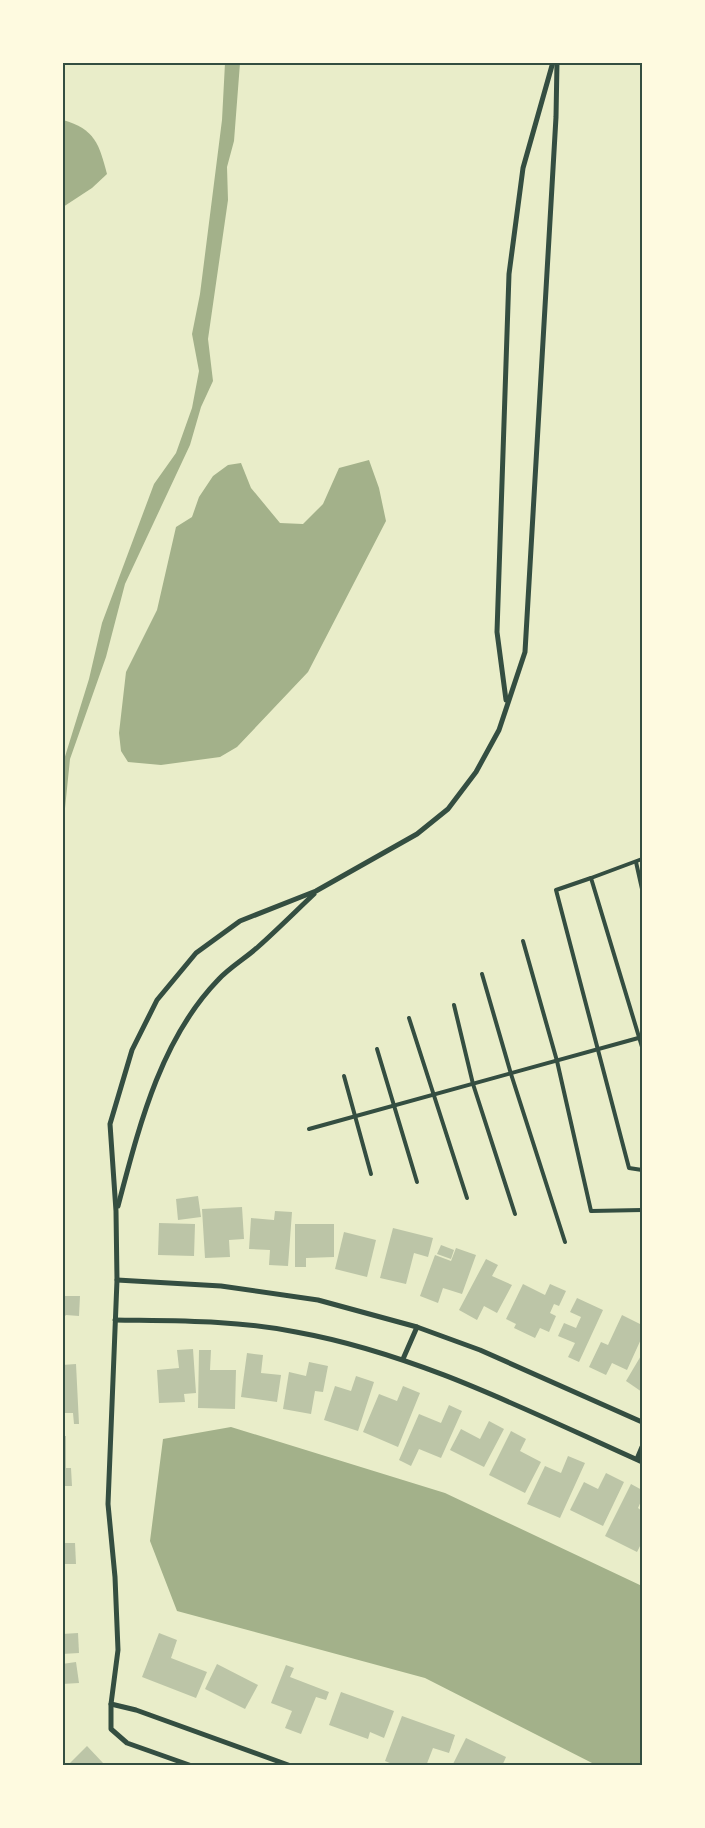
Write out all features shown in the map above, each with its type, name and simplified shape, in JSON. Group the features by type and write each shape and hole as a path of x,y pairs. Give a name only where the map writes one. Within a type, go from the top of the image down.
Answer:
{"street":[{"path":"507,703 497,632 509,274 524,168 552,62"},
{"path":"192,1766 126,1743 111,1729 111,1704 118,1650 115,1577 108,1504 117,1280 116,1211 110,1124 132,1050 157,1000 196,953 240,921 316,891 417,834 448,809 476,772 499,730 525,652 556,127 557,62"},
{"path":"116,1211 137,1136 161,1068 185,1022 218,979 258,946 316,891"},
{"path":"117,1280 220,1286 318,1300 417,1327 480,1350 642,1422"},
{"path":"115,1320 231,1323 297,1332 404,1359 470,1385 640,1460 642,1447"},
{"path":"404,1359 417,1327"},
{"path":"111,1704 136,1710 291,1766"}],"lane":[{"path":"642,860 556,890 629,1168 642,1170"},
{"path":"636,862 642,889"},
{"path":"591,878 642,1038 642,1047"},
{"path":"523,941 557,1061 592,1211 642,1210"},
{"path":"482,974 511,1074 565,1242"},
{"path":"454,1005 473,1084 515,1214"},
{"path":"409,1018 432,1096 467,1198"},
{"path":"309,1129 642,1038"},
{"path":"377,1049 417,1182"},
{"path":"344,1076 371,1174"}],"shaded area":[{"path":"225,63 240,63 234,141 227,167 228,200 208,339 213,381 201,407 190,445 125,584 106,657 70,759 63,828 63,763 89,679 102,623 154,484 176,453 192,408 199,371 192,334 200,294 222,120"},
{"path":"63,120 82,128 94,139 107,174 92,188 63,207"},
{"path":"369,460 379,488 386,521 308,672 237,747 220,757 161,765 128,762 121,751 119,733 126,672 157,610 176,527 192,517 199,497 213,476 228,465 241,463 251,488 280,523 303,524 323,504 339,468"},
{"path":"231,1427 445,1493 642,1586 642,1765 596,1765 425,1678 177,1611 150,1541 163,1439"}],"building":[{"path":"198,1196 201,1217 178,1220 176,1199"},
{"path":"242,1207 244,1239 229,1240 230,1257 205,1258 202,1209"},
{"path":"275,1211 292,1212 288,1266 269,1265 270,1250 249,1249 251,1218 274,1220"},
{"path":"159,1223 195,1224 194,1256 158,1255"},
{"path":"295,1224 334,1224 334,1257 306,1258 306,1267 295,1267"},
{"path":"393,1228 433,1238 428,1257 414,1253 406,1284 380,1278"},
{"path":"344,1232 376,1240 367,1277 335,1269"},
{"path":"441,1245 454,1250 451,1259 437,1254"},
{"path":"456,1248 476,1255 462,1294 443,1288 438,1303 420,1296 435,1255 451,1261"},
{"path":"486,1259 498,1265 492,1276 512,1285 497,1313 484,1306 477,1320 459,1310"},
{"path":"523,1284 545,1295 550,1284 566,1291 559,1306 554,1304 550,1313 556,1316 549,1332 540,1328 535,1338 514,1328 516,1324 506,1319"},
{"path":"62,1296 80,1296 79,1316 66,1315 62,1319"},
{"path":"577,1298 603,1310 579,1362 568,1357 575,1343 558,1336 564,1323 576,1328 581,1317 570,1312"},
{"path":"622,1315 642,1325 642,1337 627,1370 612,1363 606,1375 589,1367 601,1342 608,1345"},
{"path":"193,1349 196,1393 184,1394 185,1402 159,1403 157,1370 179,1368 177,1350"},
{"path":"199,1350 211,1350 210,1370 236,1370 235,1409 198,1408"},
{"path":"247,1353 263,1355 261,1373 281,1375 277,1402 241,1397"},
{"path":"642,1354 642,1392 626,1381"},
{"path":"309,1362 328,1366 323,1392 315,1391 311,1414 283,1409 289,1372 306,1376"},
{"path":"76,1364 79,1424 74,1424 73,1413 62,1413 62,1365"},
{"path":"356,1376 374,1382 358,1431 324,1420 335,1386 351,1391"},
{"path":"403,1386 420,1393 398,1447 363,1432 379,1394 397,1401"},
{"path":"449,1405 462,1411 441,1458 419,1449 411,1466 399,1460 419,1414 441,1423"},
{"path":"489,1421 504,1429 484,1467 450,1450 461,1429 480,1439"},
{"path":"511,1431 526,1439 520,1451 541,1462 525,1493 489,1475"},
{"path":"62,1436 66,1436 66,1468 71,1468 72,1486 62,1486"},
{"path":"568,1456 585,1463 560,1518 527,1504 545,1466 561,1473"},
{"path":"606,1473 624,1482 603,1526 570,1510 584,1482 598,1489"},
{"path":"631,1484 642,1490 642,1499 638,1508 642,1511 642,1542 637,1552 605,1536"},
{"path":"62,1543 75,1543 76,1564 62,1564"},
{"path":"78,1633 79,1653 62,1654 62,1634"},
{"path":"159,1633 177,1640 171,1658 207,1672 196,1698 142,1677"},
{"path":"76,1662 79,1683 62,1684 62,1664"},
{"path":"217,1664 258,1685 245,1709 205,1689"},
{"path":"286,1665 294,1668 290,1677 329,1692 326,1700 316,1697 301,1734 285,1728 292,1711 271,1703"},
{"path":"341,1692 394,1711 384,1738 370,1732 368,1739 329,1725"},
{"path":"402,1716 455,1735 449,1753 433,1748 426,1766 397,1766 385,1761"},
{"path":"466,1738 506,1757 502,1766 452,1766"},
{"path":"87,1746 103,1763 100,1766 67,1766"}]}
